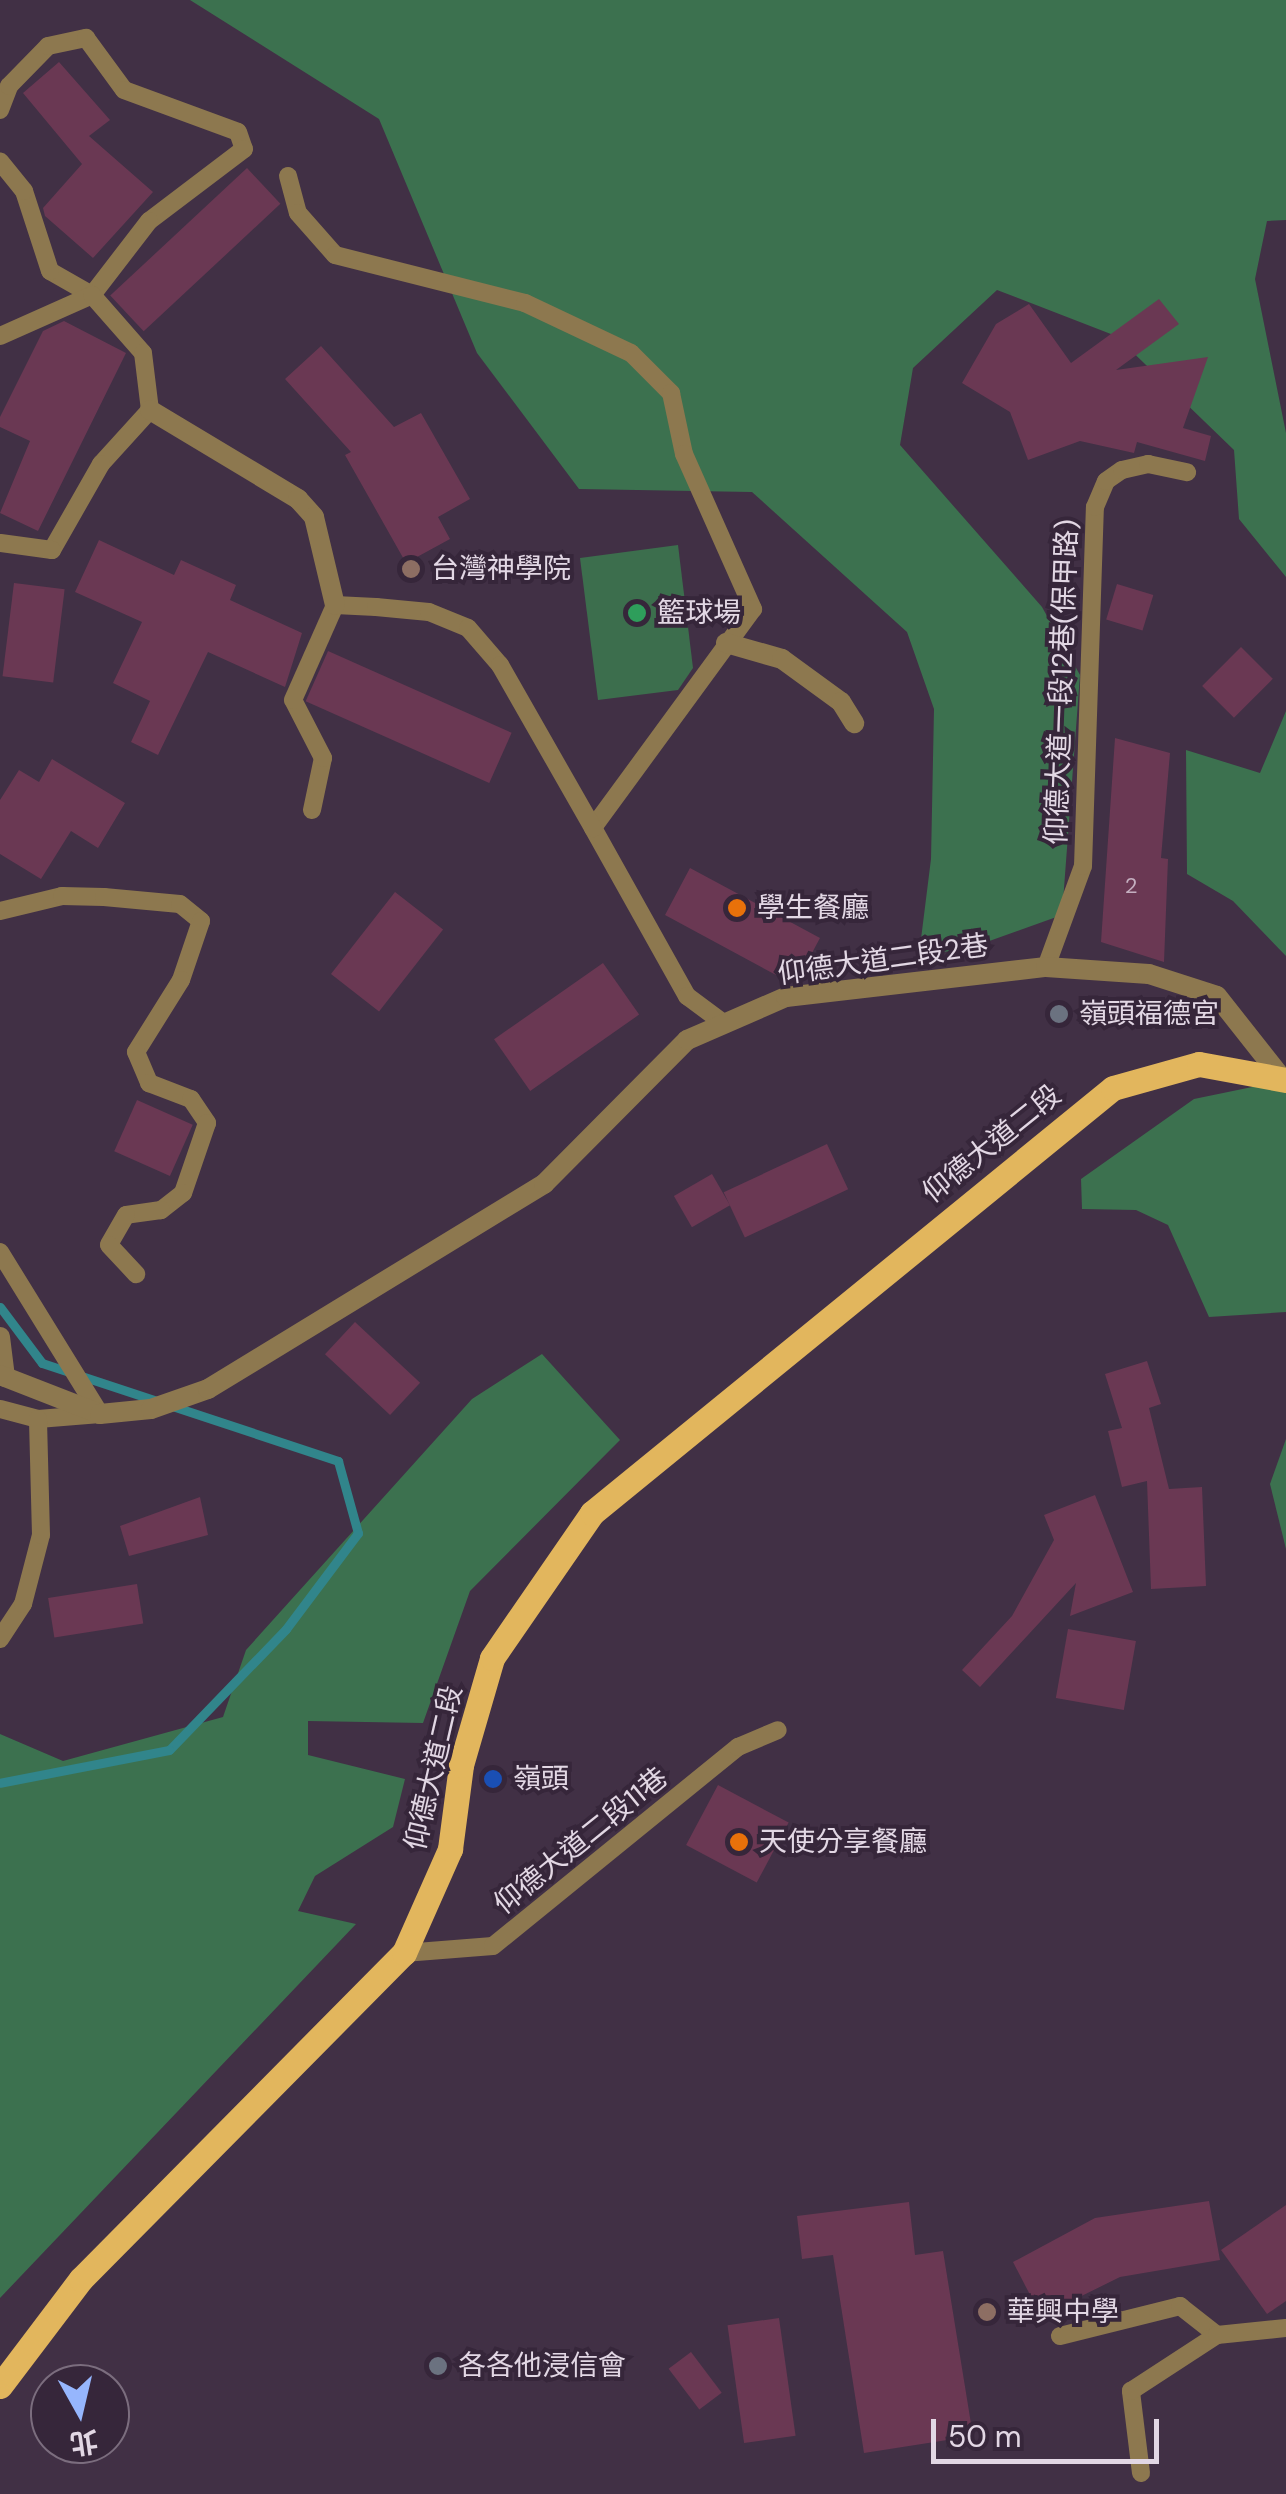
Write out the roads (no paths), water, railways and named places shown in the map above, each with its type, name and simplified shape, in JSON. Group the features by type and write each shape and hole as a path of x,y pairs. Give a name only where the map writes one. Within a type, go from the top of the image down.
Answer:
{"main road":[{"name":"仰德大道二段","path":"0,2386 81,2279 404,1953 450,1850 461,1765 492,1658 592,1514 1113,1088 1199,1064 1284,1078"}],"street":[{"path":"150,410 298,499 314,517 335,605"},
{"path":"726,643 782,659 840,702 854,724"},
{"name":"仰德大道二段2巷","path":"100,1414 151,1409 208,1389 544,1184 644,1076 722,1022 786,997 1046,966 1150,974 1217,996 1284,1078"},
{"path":"0,1337 2,1376 100,1414"}],"lane":[{"path":"0,110 8,86 48,46 86,38 124,90 238,132 244,149 149,222 92,296 0,336"},
{"path":"0,162 24,192 50,271 92,296 143,352 150,410 101,464 52,550 0,543"},
{"path":"288,176 298,213 334,255 524,303 649,366 671,393 684,454 753,610 593,828"},
{"name":"仰德大道一段12巷(保甲路)","path":"1046,966 1082,866 1096,507 1106,481 1122,470 1148,464 1187,472"},
{"path":"312,810 322,758 294,700 335,605 429,612 468,628 500,666 687,996 722,1022"},
{"path":"0,910 62,896 104,897 180,904 201,922 181,980 136,1052 149,1084 191,1100 207,1123 183,1192 160,1210 126,1215 109,1245 136,1274"},
{"path":"0,1252 100,1414 38,1419 0,1409"},
{"path":"0,1639 22,1604 41,1535 38,1419"},
{"name":"仰德大道二段11巷","path":"404,1953 493,1946 738,1747 778,1730"},
{"path":"1060,2336 1180,2306 1217,2334"},
{"path":"1141,2473 1131,2390 1217,2334 1286,2328"}],"waterway":[{"path":"0,1307 42,1363 338,1461 358,1533 286,1629 169,1750 0,1783"}],"place":[{"name":"台灣神學院","path":"411,569"},
{"name":"籃球場","path":"637,613"},
{"name":"學生餐廳","path":"737,908"},
{"name":"嶺頭福德宮","path":"1059,1014"},
{"name":"嶺頭","path":"493,1779"},
{"name":"天使分享餐廳","path":"739,1842"},
{"name":"華興中學","path":"987,2312"},
{"name":"各各他浸信會","path":"438,2366"}]}
